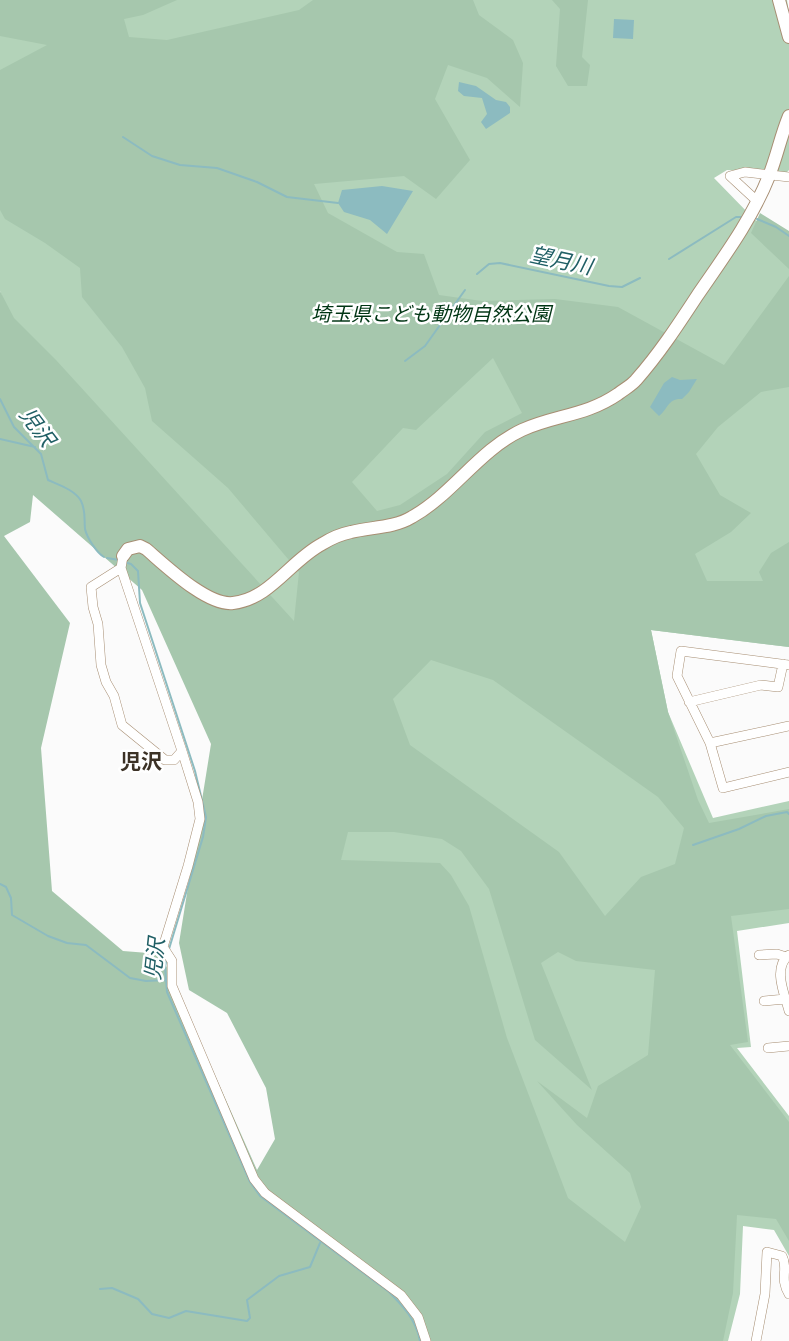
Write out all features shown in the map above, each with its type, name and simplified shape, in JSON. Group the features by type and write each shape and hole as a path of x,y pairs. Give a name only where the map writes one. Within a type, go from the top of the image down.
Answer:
{"street":[{"path":"779,0 789,38"},
{"path":"426,1341 418,1317 401,1295 265,1193 254,1179 172,986 172,961 163,947 200,819 198,802 122,563 125,551 132,547 146,549 204,595 224,603 249,599 262,592 321,544 348,532 410,519 438,500 495,446 521,430 580,414 602,405 634,382 658,354 708,281 757,201 770,175 789,116"},
{"path":"757,201 730,176 745,172 789,177"},
{"path":"122,563 91,587 98,624 101,665 106,682 114,696 122,725 165,760 174,760 182,751"},
{"path":"689,702 761,685 778,687 786,665 681,651 677,676 689,702 710,743 723,788 789,772"},
{"path":"710,743 789,726"},
{"path":"759,955 787,956 780,975 789,1011"},
{"path":"764,1001 785,999"},
{"path":"768,1048 789,1046"},
{"path":"756,1341 765,1294 767,1252 782,1256 785,1261 784,1286 789,1294"}],"green space":[{"name":"埼玉県こども動物自然公園","path":"0,0 787,0 789,15 789,170 786,173 727,170 714,178 752,217 789,249 789,647 651,630 668,712 713,818 789,801 789,923 737,931 751,1047 737,1048 789,1116 789,1256 774,1230 743,1226 740,1294 728,1341 429,1341 237,762 11,321 0,291"},
{"name":"埼玉県こども動物自然公園","path":"0,0 177,0 143,15 124,19 129,37 167,40 299,10 313,0 473,0 479,15 513,40 523,63 520,107 487,78 448,65 435,99 470,160 436,199 404,176 314,184 328,213 397,252 424,254 439,295 482,301 555,299 618,307 724,365 789,276 789,387 761,392 718,427 696,454 720,495 751,513 731,532 695,554 707,581 763,581 759,572 771,553 789,542 789,647 651,630 668,712 698,800 709,823 789,809 789,909 731,916 748,1042 730,1045 789,1122 789,1241 776,1219 737,1215 733,1293 723,1341 0,1341 0,291 14,318 56,360 294,621 299,572 228,488 152,421 145,388 122,347 82,297 80,268 5,219 0,210 0,70 47,45 0,36","holes":["493,358 522,413 485,432 447,474 400,505 377,511 352,482 403,428 416,430","33,495 142,590 211,744 179,943 189,990 227,1013 266,1088 275,1139 257,1170 161,954 123,951 52,891 41,748 70,623 4,536 30,522","431,660 493,680 658,797 684,828 675,864 641,877 605,916 559,852 410,745 393,699","348,832 394,832 442,839 461,851 489,889 535,1040 592,1090 541,963 558,952 576,961 655,970 648,1055 598,1086 587,1118 537,1081 577,1125 630,1173 641,1207 625,1242 568,1198 507,1038 469,906 451,875 440,863 341,860"]},
{"path":"552,0 588,0 582,57 590,65 587,86 568,86 556,66 560,9"},
{"path":"760,213 789,231 789,269 751,233"}],"water":[{"path":"614,19 634,20 633,39 613,38"},
{"path":"459,82 476,86 496,100 506,102 510,107 510,113 486,129 481,122 487,114 482,98 464,96 458,91"},
{"path":"382,186 413,191 387,234 370,220 344,212 338,203 342,190"},
{"path":"672,377 680,380 697,379 682,399 671,402 659,416 650,407 664,383"}],"waterway":[{"path":"123,137 152,156 180,165 217,168 257,182 287,197 338,203"},
{"name":"望月川","path":"669,259 736,217 744,217"},
{"name":"望月川","path":"757,219 776,227 789,236"},
{"name":"望月川","path":"477,274 489,264 500,263 609,286 622,287 640,278"},
{"name":"望月川","path":"405,361 425,346 465,290"},
{"name":"児沢","path":"0,399 14,427 41,454 48,480 71,491 81,501 86,533 95,549 104,557"},
{"path":"0,439 35,447"},
{"name":"児沢","path":"107,558 119,560"},
{"name":"児沢","path":"124,562 131,564 138,571 140,603 195,771 206,817 203,837 169,949"},
{"path":"693,845 739,829 766,816 787,812 789,814"},
{"path":"0,884 6,887 11,898 12,915 48,936 67,943 86,945 130,978 146,981 166,980"},
{"name":"児沢","path":"167,958 165,967 167,992 250,1182 260,1196 389,1292 409,1314 420,1341"},
{"path":"100,1289 112,1288 138,1299 152,1314 169,1318 186,1311 247,1321 250,1318 247,1300 279,1276 310,1267 320,1243"}],"district":[{"name":"児沢","path":"141,762"}]}
